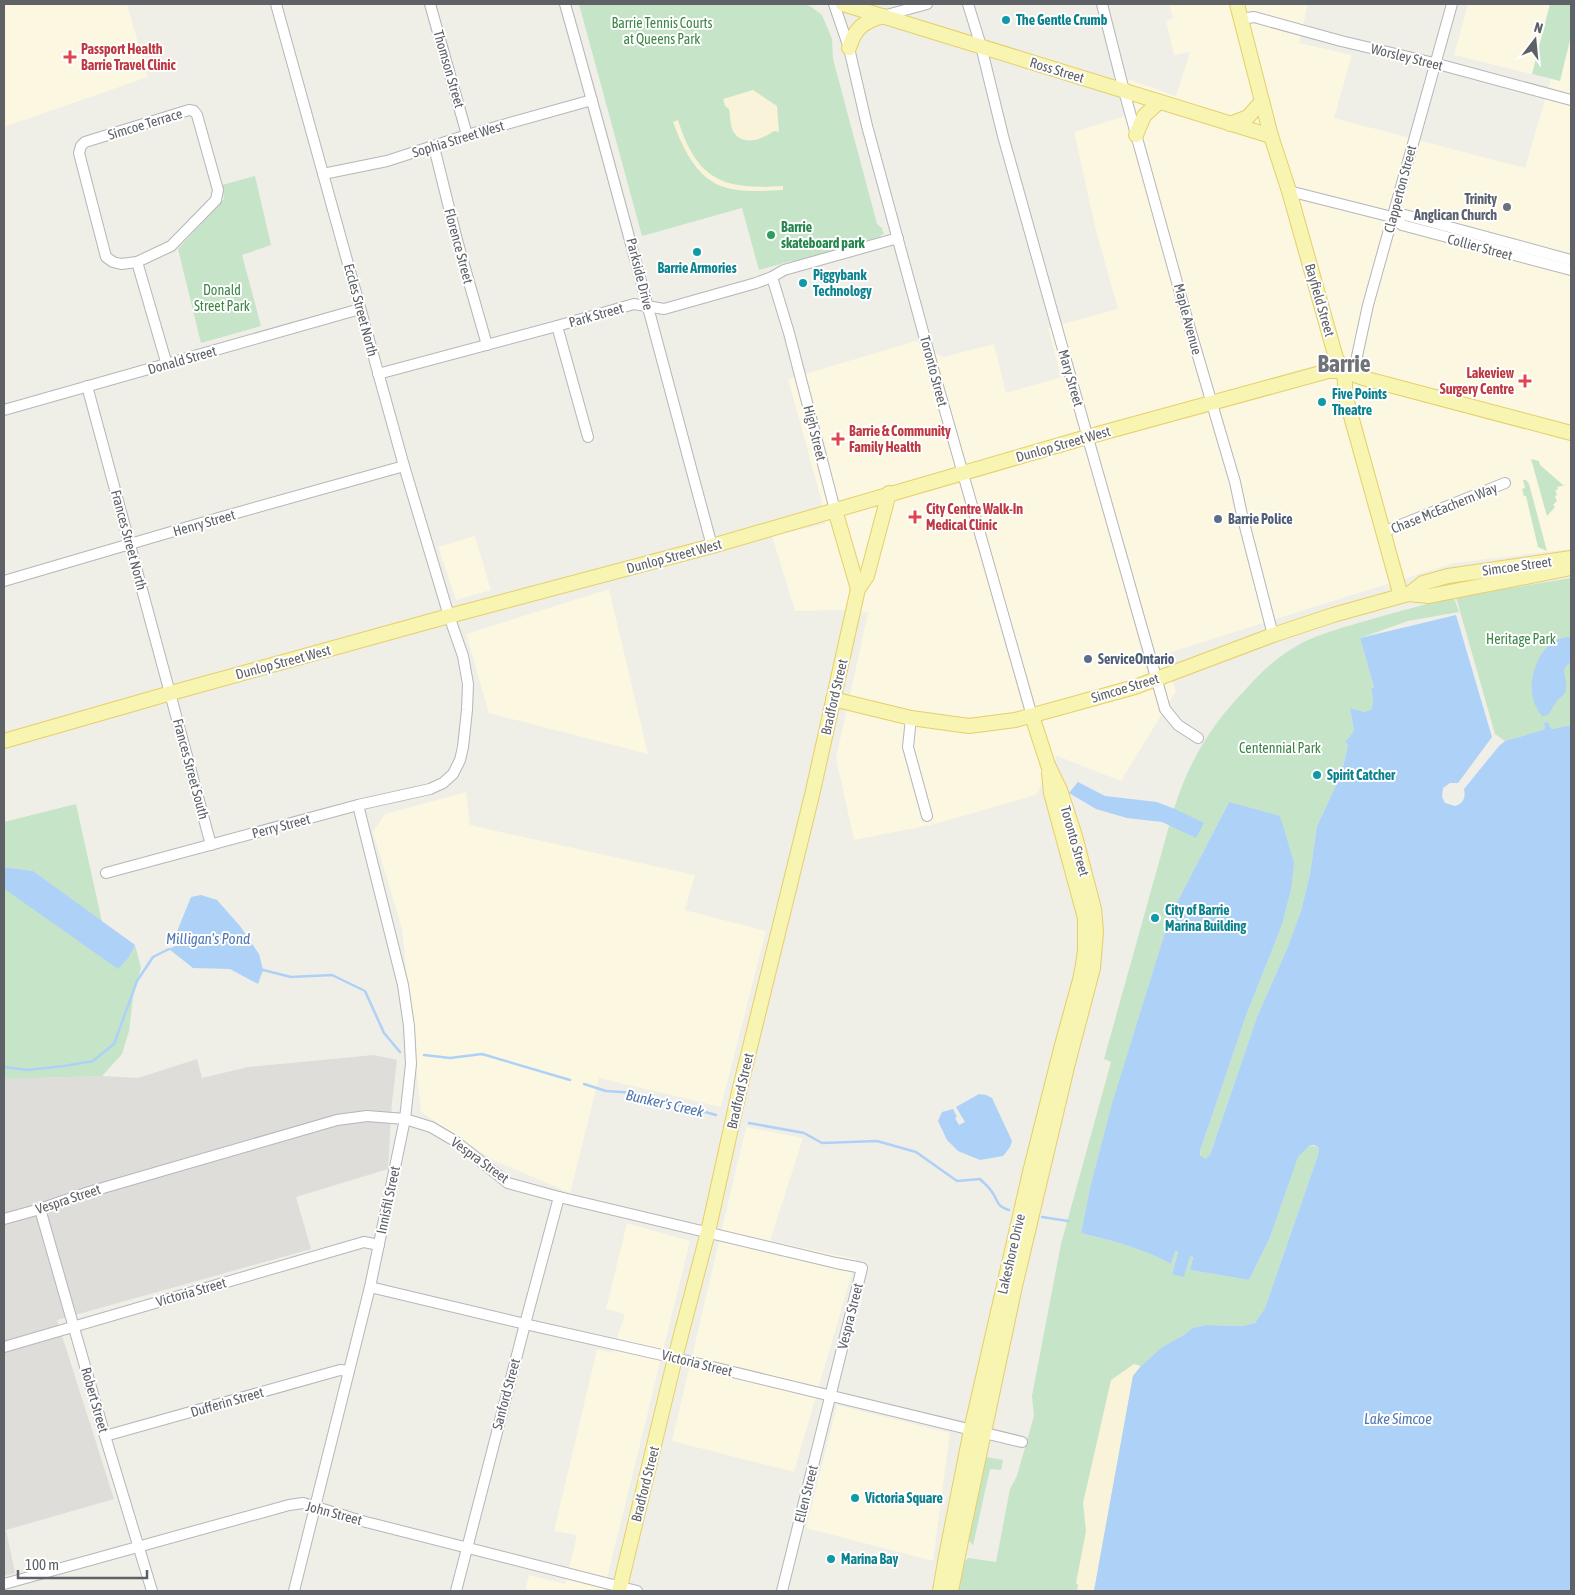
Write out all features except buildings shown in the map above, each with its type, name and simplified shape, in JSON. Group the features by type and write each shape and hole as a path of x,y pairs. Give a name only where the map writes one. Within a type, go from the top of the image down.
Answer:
{"main road":[{"name":"Ross Street","path":"843,4 1272,136"},
{"name":"Bayfield Street","path":"1237,4 1262,101 1336,358 1344,371 1346,398 1383,532 1405,595"},
{"path":"849,48 856,31 861,26 883,16"},
{"path":"1230,124 1248,117 1262,101"},
{"path":"1136,136 1144,116 1159,102"},
{"name":"Dunlop Street West","path":"4,741 449,616 712,546 1087,437 1328,371 1344,371"},
{"path":"1344,371 1373,381 1571,433"},
{"name":"Bradford Street","path":"619,1589 675,1358 708,1232 739,1092 806,819 858,590 867,576 889,493"},
{"name":"High Street","path":"834,510 858,590"},
{"name":"Simcoe Street","path":"1405,595 1423,582 1448,576 1571,558"},
{"name":"Simcoe Street","path":"833,699 911,718 969,726 1016,720 1135,687 1273,635 1333,615 1405,595 1436,594 1571,568"},
{"name":"Toronto Street","path":"1032,716 1048,765 1050,793 1090,919"},
{"path":"952,1591 977,1431 1015,1286 1093,968 1090,919"},
{"name":"Lakeshore Drive","path":"940,1591 946,1556 977,1431 1035,1154 1080,980 1090,919"}],"street":[{"name":"Eccles Street North","path":"276,4 404,466 449,616 463,656 468,684 468,710 463,747 454,774"},
{"name":"Thomson Street","path":"430,4 467,135"},
{"name":"Parkside Drive","path":"565,4 632,245 712,546"},
{"name":"Toronto Street","path":"834,4 849,48 868,126 962,473 1032,716"},
{"path":"883,16 926,4"},
{"name":"Mary Street","path":"968,4 1087,437 1165,709 1178,724 1198,738"},
{"name":"Maple Avenue","path":"1102,4 1136,136 1235,482 1273,635"},
{"name":"Clapperton Street","path":"1344,371 1356,361 1368,305 1452,4"},
{"name":"Worsley Street","path":"1241,19 1254,18 1434,63 1571,100"},
{"name":"Sophia Street West","path":"323,174 386,161 467,135 592,100"},
{"name":"Simcoe Terrace","path":"189,110 194,111 197,116 218,195 216,200 171,246 137,262 120,264 106,257 79,153 81,146 85,142 104,136 189,110"},
{"name":"Florence Street","path":"434,147 457,240 487,345"},
{"name":"Collier Street","path":"1289,191 1392,216 1405,215 1571,260"},
{"name":"Collier Street","path":"1392,216 1402,225 1571,270"},
{"name":"Park Street","path":"378,374 634,304 664,309 756,283 784,270 898,238"},
{"path":"137,262 167,365"},
{"name":"High Street","path":"772,277 789,333 834,510"},
{"name":"Donald Street","path":"4,410 360,309"},
{"path":"558,326 588,437"},
{"name":"Frances Street North","path":"87,386 170,693"},
{"name":"Henry Street","path":"4,581 404,466"},
{"name":"Chase McEachern Way","path":"1383,532 1505,483"},
{"name":"Frances Street South","path":"170,693 211,845"},
{"path":"911,718 908,747 928,816"},
{"name":"Perry Street","path":"106,873 358,805 430,789 454,774"},
{"name":"Innisfil Street","path":"294,1591 370,1287 405,1119 411,1064 409,1026 403,985 358,805"},
{"name":"Vespra Street","path":"4,1219 89,1192 337,1120 367,1116 405,1119 431,1127 455,1141 508,1183 559,1197 862,1268 830,1396"},
{"name":"Sanford Street","path":"456,1591 559,1197"},
{"name":"Robert Street","path":"40,1209 152,1591"},
{"name":"Victoria Street","path":"4,1347 364,1242 379,1245"},
{"name":"Victoria Street","path":"370,1287 1022,1442"},
{"name":"Dufferin Street","path":"105,1436 340,1370 349,1371"},
{"name":"Ellen Street","path":"782,1591 830,1396"},
{"name":"John Street","path":"4,1584 289,1505 303,1504 619,1589 637,1591"}],"shaded area":[{"path":"4,4 127,4 148,77 4,127"},
{"path":"1169,4 1308,4 1299,43 1352,55 1334,118 1525,168 1551,79 1454,55 1468,4 1571,4 1571,549 1454,563 1165,654 1176,691 1121,781 1057,756 1036,795 935,824 854,840 836,758 868,613 844,610 795,611 772,536 825,524 821,499 788,379 916,341 943,357 994,344 1006,393 1061,377 1048,328 1118,309 1096,231 1074,132 1125,116 1113,74 1176,96 1190,52 1174,55 1166,21 1173,18"},
{"path":"475,536 491,590 456,600 438,547"},
{"path":"609,589 648,754 489,713 466,634"},
{"path":"466,792 470,825 695,875 685,910 766,931 721,1107 599,1078 570,1193 493,1160 421,1112 402,929 373,832 385,814"},
{"path":"374,1055 397,1060 392,1102 388,1169 296,1197 311,1249 57,1320 114,1499 6,1530 15,1573 4,1576 4,1079 102,1076 138,1078 197,1059 202,1078 248,1067"},
{"path":"746,1127 803,1138 770,1241 856,1259 794,1472 672,1441"},
{"path":"627,1223 690,1241 604,1591 525,1591 529,1575 565,1584 577,1535 554,1531 597,1349 612,1353 625,1314 606,1309"},
{"path":"837,1405 950,1433 933,1561 806,1528"}],"green space":[{"name":"Barrie Tennis Courts at Queens Park","path":"579,4 804,4 822,15 832,39 833,59 877,224 883,229 884,233 879,237 759,270 742,208 642,236"},
{"path":"1550,4 1571,4 1571,36 1560,81 1532,74"},
{"name":"Donald Street Park","path":"255,176 271,245 242,255 261,326 201,343 178,249 224,199 222,185"},
{"path":"1531,459 1539,461 1540,465 1563,485 1566,485 1557,487 1555,497 1557,501 1553,505 1555,507 1547,516"},
{"path":"1523,480 1526,480 1529,484 1547,551 1538,547 1526,496 1524,496 1522,489 1525,488"},
{"name":"Heritage Park","path":"1571,578 1571,725 1552,729 1549,727 1548,722 1544,730 1505,741 1495,734 1456,597"},
{"name":"Centennial Park","path":"1454,598 1459,612 1408,621 1360,638 1374,687 1371,688 1373,698 1372,709 1365,712 1350,708 1354,731 1345,742 1348,745 1341,775 1317,826 1310,874 1301,911 1287,949 1257,1017 1210,1155 1205,1159 1201,1158 1200,1151 1247,1013 1282,925 1291,890 1229,802 1170,916 1118,1086 1090,1188 1081,1233 1138,1249 1171,1264 1175,1251 1178,1252 1172,1273 1190,1256 1193,1256 1190,1270 1249,1280 1269,1240 1298,1156 1310,1145 1319,1148 1265,1308 1255,1323 1242,1326 1206,1325 1192,1328 1184,1335 1162,1347 1141,1366 1094,1591 959,1591 962,1569 968,1558 996,1562 1010,1489 1017,1476 1034,1416 1032,1396 1061,1244 1111,1062 1104,1059 1173,812 1193,761 1211,731 1233,703 1263,672 1288,651 1332,631"},
{"path":"76,804 102,922 33,871 4,867 4,822"},
{"path":"4,888 129,957 135,945 141,968 133,997 129,1031 122,1054 102,1076 4,1079"},
{"path":"986,1457 1003,1460 1001,1470 990,1469 973,1545 968,1540 968,1537"}],"sand":[{"path":"753,90 777,106 779,132 774,131 758,139 743,140 735,135 729,109 725,106 723,99"},
{"path":"678,120 685,140 694,156 703,168 715,177 728,183 744,186 783,186 783,190 735,190 712,181 697,168 685,150 673,122"},
{"path":"1134,1364 1141,1366 1133,1376 1094,1591 1077,1591 1078,1585 1076,1583 1086,1531 1083,1503 1111,1380"}],"water":[{"name":"Lake Simcoe","path":"1456,615 1492,737 1458,783 1450,783 1443,788 1442,797 1445,803 1455,806 1462,802 1464,789 1505,741 1543,730 1545,728 1544,723 1548,722 1552,729 1571,725 1571,1591 1094,1591 1133,1376 1162,1347 1184,1335 1192,1328 1206,1325 1242,1326 1255,1323 1265,1308 1319,1148 1310,1145 1298,1157 1269,1240 1249,1280 1190,1270 1193,1257 1190,1256 1184,1277 1172,1274 1178,1252 1175,1251 1171,1264 1138,1249 1081,1233 1090,1188 1112,1104 1170,916 1229,802 1280,816 1294,863 1291,890 1282,925 1247,1013 1200,1151 1200,1155 1205,1159 1210,1155 1257,1017 1287,949 1301,911 1310,874 1317,826 1341,775 1348,745 1345,742 1354,731 1350,708 1365,712 1372,709 1373,698 1371,688 1374,687 1360,638"},
{"path":"1571,637 1571,662 1564,671 1566,684 1564,694 1548,715 1542,716 1535,705 1532,694 1532,682 1537,664 1541,655 1554,642 1562,638"},
{"path":"1078,782 1105,796 1157,802 1204,823 1196,838 1162,822 1127,818 1096,809 1069,793"},
{"path":"4,867 33,871 135,945 129,957 118,969 6,890 4,888"},
{"name":"Milligan's Pond","path":"201,895 217,900 240,926 259,954 263,970 258,984 230,969 193,968 169,949 177,945 176,934 191,897"},
{"path":"979,1094 992,1098 1012,1141 1003,1156 980,1160 958,1151 947,1140 938,1121 942,1112 953,1109 959,1125 965,1122 956,1107"}],"waterway":[{"path":"4,1067 27,1070 93,1061 114,1044 137,981 153,957 169,949"},
{"name":"Bunker's Creek","path":"263,970 291,977 332,975 365,991 384,1033 400,1052"},
{"name":"Bunker's Creek","path":"424,1055 450,1058 482,1054 570,1080"},
{"name":"Bunker's Creek","path":"584,1084 606,1091 635,1093 716,1115"},
{"name":"Bunker's Creek","path":"749,1123 804,1133 822,1143 877,1141 916,1152 957,1181 980,1179 991,1190 1000,1205 1009,1210"},
{"name":"Bunker's Creek","path":"1042,1217 1068,1221"}],"place":[{"name":"The Gentle Crumb","path":"1006,20"},
{"name":"Passport Health Barrie Travel Clinic","path":"70,57"},
{"name":"Trinity Anglican Church","path":"1507,207"},
{"name":"Barrie skateboard park","path":"771,235"},
{"name":"Barrie Armories","path":"697,252"},
{"name":"Piggybank Technology","path":"803,283"},
{"name":"Lakeview Surgery Centre","path":"1525,381"},
{"name":"Five Points Theatre","path":"1322,402"},
{"name":"Barrie & Community Family Health","path":"838,439"},
{"name":"City Centre Walk-In Medical Clinic","path":"915,517"},
{"name":"Barrie Police","path":"1218,519"},
{"name":"ServiceOntario","path":"1088,659"},
{"name":"Spirit Catcher","path":"1317,775"},
{"name":"City of Barrie Marina Building","path":"1155,918"},
{"name":"Victoria Square","path":"855,1498"},
{"name":"Marina Bay","path":"831,1559"}],"district":[{"name":"Barrie","path":"1344,363"}]}
